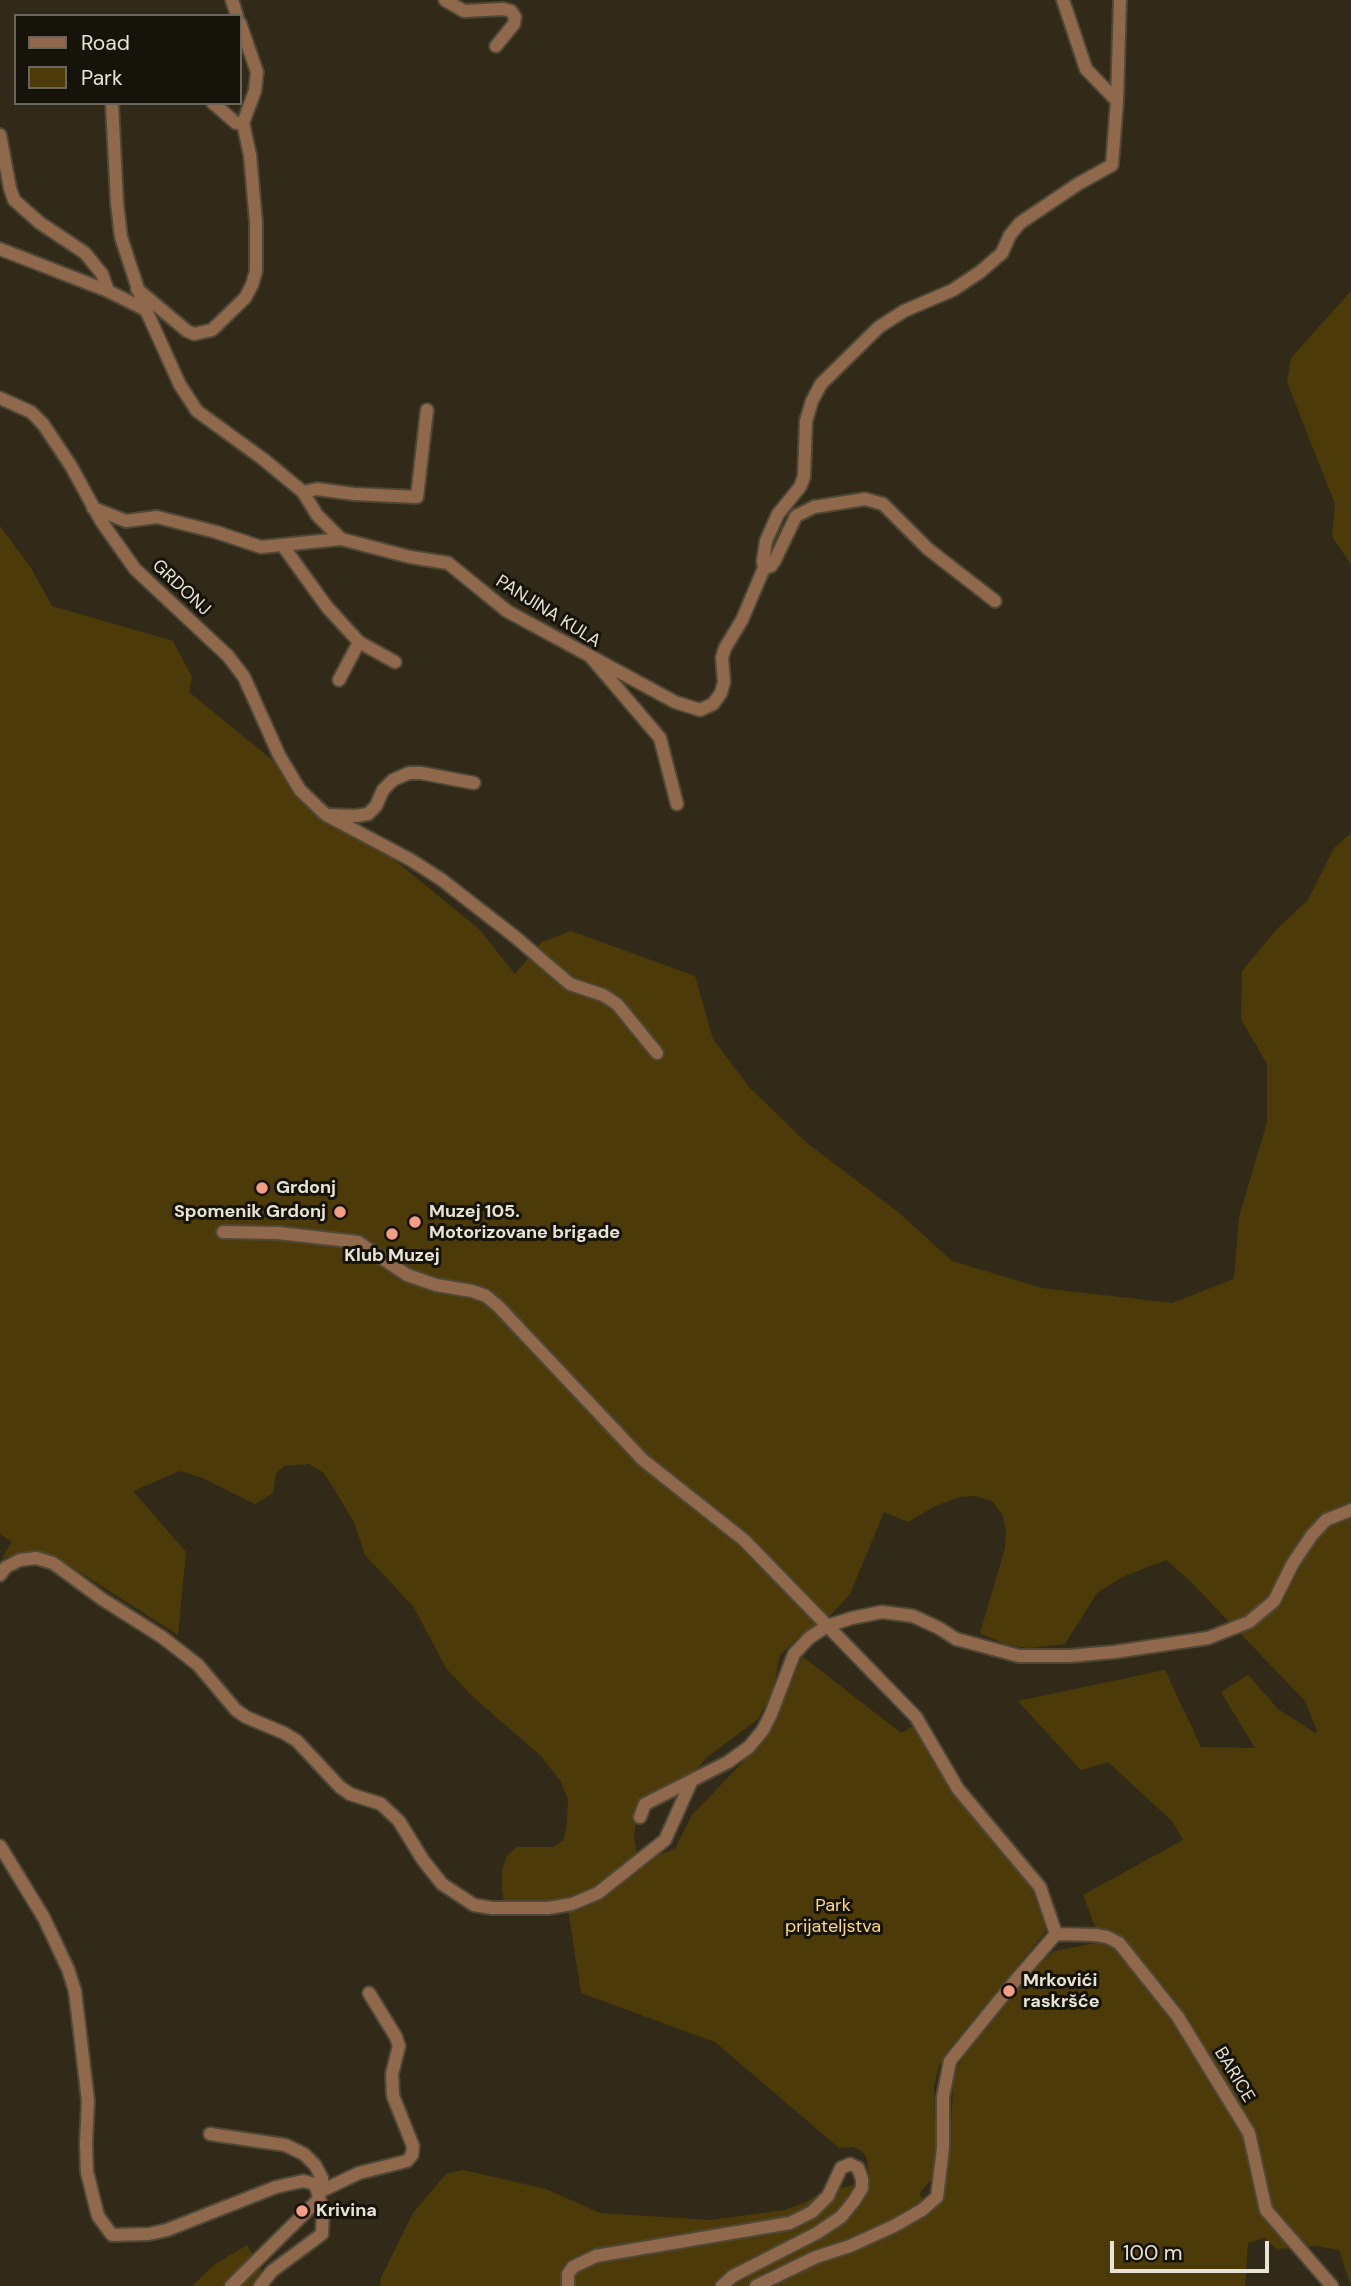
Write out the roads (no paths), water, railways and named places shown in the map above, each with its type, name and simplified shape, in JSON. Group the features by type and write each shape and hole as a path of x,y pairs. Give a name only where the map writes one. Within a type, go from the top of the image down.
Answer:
{"street":[{"path":"445,0 464,11 511,11 514,24 496,46"},
{"path":"1063,0 1086,69 1117,101"},
{"path":"590,656 649,690 700,710 713,704 721,693 725,648 742,620 764,568 766,541 774,523 804,477 806,421 811,401 821,384 879,327 904,311 953,290 980,272 1002,253 1010,235 1020,223 1078,184 1109,169 1113,160 1117,101 1120,0"},
{"path":"138,289 194,334 212,330 245,298 256,271 256,222 250,155 243,123 255,91 257,72 242,29"},
{"path":"112,105 121,237 146,310 180,385 197,411 263,458 303,492 317,515 341,539"},
{"path":"215,105 236,123 243,123"},
{"path":"0,135 14,200 40,223 85,253 102,274 108,290"},
{"path":"0,248 108,290 146,310"},
{"name":"GRDONJ","path":"0,398 31,412 43,424 71,466 93,508 135,569 228,656 256,700 279,755 300,790 326,815 411,860 442,880 570,984 603,995 617,1004 657,1053"},
{"path":"303,492 317,489 354,494 416,496 427,410"},
{"path":"764,568 771,566 775,560 796,516 814,506 865,499 883,504 928,549 995,601"},
{"path":"93,508 126,521 158,517 261,547 341,539"},
{"name":"PANJINA KULA","path":"341,539 410,557 448,563 507,611 590,656 660,738 677,804"},
{"path":"283,546 327,607 359,642 395,662"},
{"path":"339,680 359,642"},
{"path":"326,815 368,814 376,806 383,790 393,780 409,773 474,783"},
{"path":"223,1232 278,1233 358,1242 407,1275 436,1285 486,1296 543,1351 643,1460 744,1541 916,1717 958,1789 1040,1887 1056,1934 950,2061 943,2096 943,2148 937,2197 922,2210 894,2226 850,2246 816,2257 756,2286"},
{"path":"640,1817 645,1804 728,1762 749,1747 763,1730 794,1654 809,1638 827,1626 882,1612 913,1616 956,1639 1019,1656 1069,1656 1114,1652 1208,1639 1249,1622 1274,1601 1293,1563 1312,1535 1326,1520 1351,1510"},
{"path":"0,1575 6,1567 20,1560 36,1558 53,1563 144,1626 198,1665 236,1710 297,1741 340,1787 350,1794 382,1804 399,1821 422,1860 442,1884 474,1905 492,1908 548,1908 572,1905 590,1897 665,1840 691,1782"},
{"path":"0,1846 44,1918 68,1969 75,1991 88,2101 87,2172 93,2202 105,2228 112,2235 124,2236 167,2230 294,2182 315,2184 320,2194"},
{"name":"BARICE","path":"1056,1934 1095,1935 1119,1943 1178,2017 1250,2133 1266,2210 1332,2286"},
{"path":"231,2286 320,2194 359,2173 407,2161 412,2155 413,2146 393,2096 392,2074 399,2046 369,1993"},
{"path":"210,2134 285,2145 304,2154 315,2165 321,2178 322,2234 272,2271 260,2286"},
{"path":"568,2286 568,2274 573,2267 596,2256 790,2223 812,2212 828,2196 841,2168 850,2164 858,2168 862,2188 841,2217 817,2233 733,2276 722,2286"}],"place":[{"name":"Grdonj","path":"262,1188"},
{"name":"Spomenik Grdonj","path":"340,1212"},
{"name":"Muzej 105. Motorizovane brigade","path":"415,1222"},
{"name":"Klub Muzej","path":"392,1234"},
{"name":"Mrkovići raskršće","path":"1009,1991"},
{"name":"Krivina","path":"302,2211"}],"park label":[{"name":"Park prijateljstva","path":"833,1916"}]}
